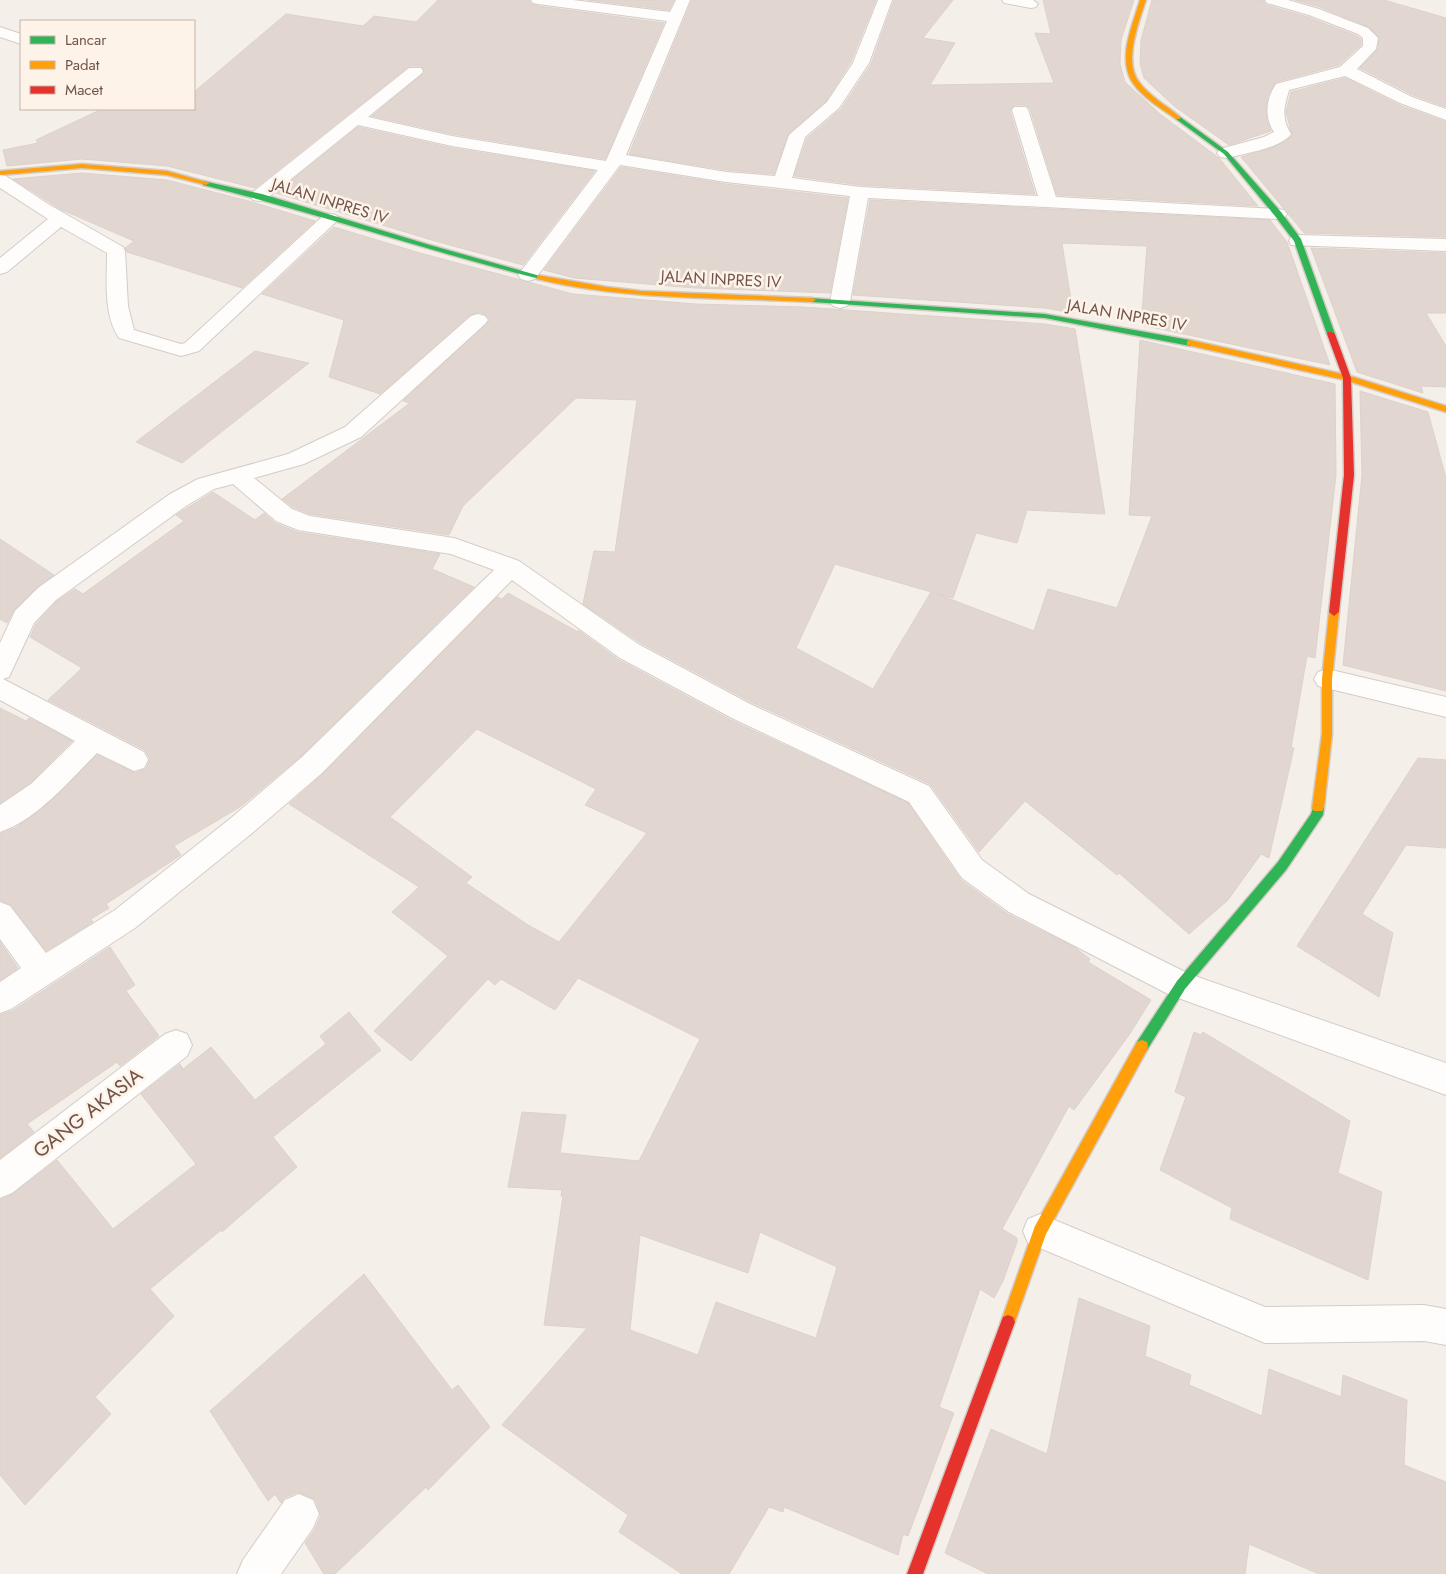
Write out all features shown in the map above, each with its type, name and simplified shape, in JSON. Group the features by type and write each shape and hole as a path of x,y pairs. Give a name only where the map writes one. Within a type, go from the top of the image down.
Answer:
{"street":[{"path":"538,0 674,17"},
{"path":"528,275 613,163 674,17 683,0"},
{"path":"782,182 797,134 833,105 861,63 885,0"},
{"path":"1009,0 1031,4"},
{"path":"915,1574 984,1390 1040,1231 1140,1049 1181,985 1282,866 1317,815 1327,734 1327,680 1349,475 1347,378 1298,241 1278,214 1226,153 1167,110 1134,81 1130,64 1131,40 1143,0"},
{"path":"1226,153 1270,141 1283,134 1277,125 1274,111 1282,87 1346,70 1371,48 1372,41 1368,33 1314,12 1272,0"},
{"path":"0,32 20,39"},
{"path":"1346,70 1406,100 1446,115"},
{"path":"259,196 415,71"},
{"path":"1020,110 1049,203"},
{"path":"356,119 452,141 613,163 860,192 1278,214"},
{"name":"JALAN INPRES IV","path":"0,173 82,166 167,173 259,196 330,219 573,286 695,296 840,302 1045,316 1166,337 1347,378 1446,409"},
{"path":"0,180 116,251 119,307 122,326 126,334 181,350 192,347 330,219"},
{"path":"840,302 860,192"},
{"path":"0,268 60,218"},
{"path":"1298,241 1446,245"},
{"path":"0,670 24,618 47,594 178,500 206,484 296,460 353,432 478,320"},
{"path":"236,475 284,515 306,524 454,546 511,567 630,651 741,711 920,794 972,869 1019,903 1181,985 1446,1078"},
{"path":"0,999 125,918 255,814 312,765 511,567"},
{"path":"1327,680 1446,707"},
{"path":"0,688 134,760"},
{"path":"0,820 41,792 94,739"},
{"path":"0,915 41,971"},
{"name":"GANG AKASIA","path":"0,1182 176,1045"},
{"path":"1040,1231 1265,1325 1424,1323 1446,1327"},
{"path":"257,1574 299,1514"}],"building":[{"path":"438,0 529,0 531,4 538,6 664,23 605,159 452,134 372,116 425,72 421,66 409,66 255,188 167,166 82,159 7,166 3,150 38,143 36,140 100,110 195,110 195,91 286,14 363,26 374,16 416,22"},
{"path":"588,0 674,0 669,10"},
{"path":"692,0 876,0 851,62 826,101 788,134 774,174 726,170 629,154"},
{"path":"894,0 953,0 923,38 955,43 930,85 1054,83 1035,33 1051,34 1043,0 1134,0 1121,40 1120,64 1125,82 1160,114 1219,158 1258,206 1057,195 1030,109 1026,105 1014,105 1010,111 1035,194 860,185 794,176 807,138 841,109 871,64"},
{"path":"1152,0 1263,0 1266,5 1308,17 1357,36 1361,39 1361,45 1339,65 1276,82 1268,95 1266,108 1267,121 1271,131 1229,145 1174,106 1144,78 1140,64 1141,40"},
{"path":"1295,0 1384,0 1446,18 1446,107 1413,95 1360,68 1378,49 1379,37 1369,27 1320,7"},
{"path":"1345,78 1399,105 1446,122 1446,237 1304,233 1241,157 1271,148 1287,140 1292,135 1286,112 1291,92"},
{"path":"358,127 452,148 595,171 523,265 435,241 276,193"},
{"path":"621,167 726,184 848,198 830,293 695,288 574,278 544,270"},
{"path":"82,173 167,180 315,221 242,288 127,252 125,248 134,241 60,209 13,179"},
{"path":"870,200 1270,220 1287,242 1330,365 1141,325 1147,246 1062,243 1073,313 1045,308 853,295"},
{"path":"334,227 420,253 573,294 695,304 803,307 1045,324 1075,329 1105,514 1027,510 1017,543 976,533 953,598 937,594 1034,631 1048,589 1117,608 1152,516 1129,515 1140,340 1335,384 1336,475 1315,658 1307,656 1291,748 1294,748 1269,858 1261,854 1228,900 1189,934 1119,873 1117,875 1025,801 979,852 930,784 751,702 639,642 583,604 594,551 615,552 637,400 576,398 463,506 449,535 310,514 293,507 282,499 410,403 403,401 490,320 486,315 479,312 470,315 380,394 329,377 344,320 262,294","holes":["835,564 931,592 873,689 796,648"]},
{"path":"1311,248 1446,253 1446,313 1426,313 1446,346 1446,387 1421,386 1423,393 1357,372"},
{"path":"255,351 309,363 182,463 136,442"},
{"path":"1360,391 1428,412 1446,478 1446,691 1343,665 1362,475"},
{"path":"213,492 255,520 264,513 275,523 297,532 440,554 432,569 474,587 301,756 240,807 174,846 181,855 106,904 109,908 91,919 93,922 46,951 11,905 0,900 0,834 15,828 41,810 97,755 135,773 146,769 150,759 145,750 48,700 82,668 30,637 36,624 57,601 75,589 83,594 184,521 176,515"},
{"path":"0,539 54,575 37,587 14,610 7,623 0,619"},
{"path":"508,593 578,632 578,630 619,660 731,720 908,803 961,880 1008,914 1074,947 1090,959 1088,962 1151,1000 1129,1035 1074,1110 1069,1106 1002,1229 1017,1238 1017,1242 1003,1281 994,1298 980,1289 939,1407 954,1413 908,1536 903,1534 898,1555 784,1507 783,1512 769,1507 729,1574 682,1574 619,1532 628,1515 502,1425 587,1328 544,1325 563,1196 561,1196 562,1190 508,1187 522,1112 566,1115 560,1153 639,1161 700,1039 578,978 555,1010 501,979 495,985 488,979 411,1061 374,1031 448,956 392,912 419,887 289,804 323,774 497,597 502,599","holes":["477,729 596,789 585,805 647,833 559,942 528,925 466,883 472,877 390,817","760,1232 837,1267 816,1338 716,1302 698,1355 630,1330 640,1235 748,1273"]},
{"path":"0,708 26,721 29,718 72,741 30,783 0,803"},
{"path":"1418,758 1446,760 1446,848 1406,845 1362,914 1393,933 1379,997 1297,946"},
{"path":"0,942 18,968 0,980"},
{"path":"110,947 135,985 126,991 159,1036 120,1066 117,1062 27,1124 34,1132 0,1158 0,1015 12,1011"},
{"path":"349,1012 381,1050 273,1137 297,1167 222,1232 221,1230 150,1289 174,1316 95,1397 111,1414 25,1505 0,1475 0,1200 13,1194 57,1160 113,1229 196,1164 141,1094 180,1064 183,1069 211,1047 255,1100 326,1044 320,1036"},
{"path":"1194,1032 1201,1035 1203,1032 1350,1121 1338,1173 1382,1192 1368,1280 1230,1219 1232,1208 1160,1170 1186,1097 1175,1092"},
{"path":"364,1274 452,1390 458,1385 490,1427 428,1490 426,1487 335,1574 324,1574 305,1543 315,1529 321,1515 315,1499 298,1492 284,1498 281,1503 275,1494 268,1501 210,1411"},
{"path":"1079,1298 1150,1326 1145,1356 1191,1375 1189,1385 1262,1416 1269,1369 1341,1397 1343,1375 1407,1400 1404,1465 1446,1482 1446,1574 1319,1574 1249,1544 1245,1574 988,1574 945,1553 991,1429 1047,1454"}],"traffic: fast":[{"path":"1178,118 1226,153 1278,214 1298,241 1331,334"},
{"path":"206,183 259,196 427,247 540,277"},
{"path":"812,300 1045,316 1190,343"},
{"path":"1142,1046 1181,985 1282,866 1317,815 1318,808"}],"traffic: slow":[{"path":"1143,0 1131,40 1129,60 1131,70 1137,84 1178,118"},
{"path":"0,173 82,166 167,173 206,183"},
{"path":"540,277 573,285 641,293 812,300"},
{"path":"1190,343 1347,378 1446,409"},
{"path":"1318,808 1327,734 1327,679 1334,612"},
{"path":"1008,1322 1040,1231 1142,1046"}],"traffic: jam":[{"path":"1331,334 1347,378 1349,475 1334,612"},
{"path":"915,1574 1008,1322"}]}
